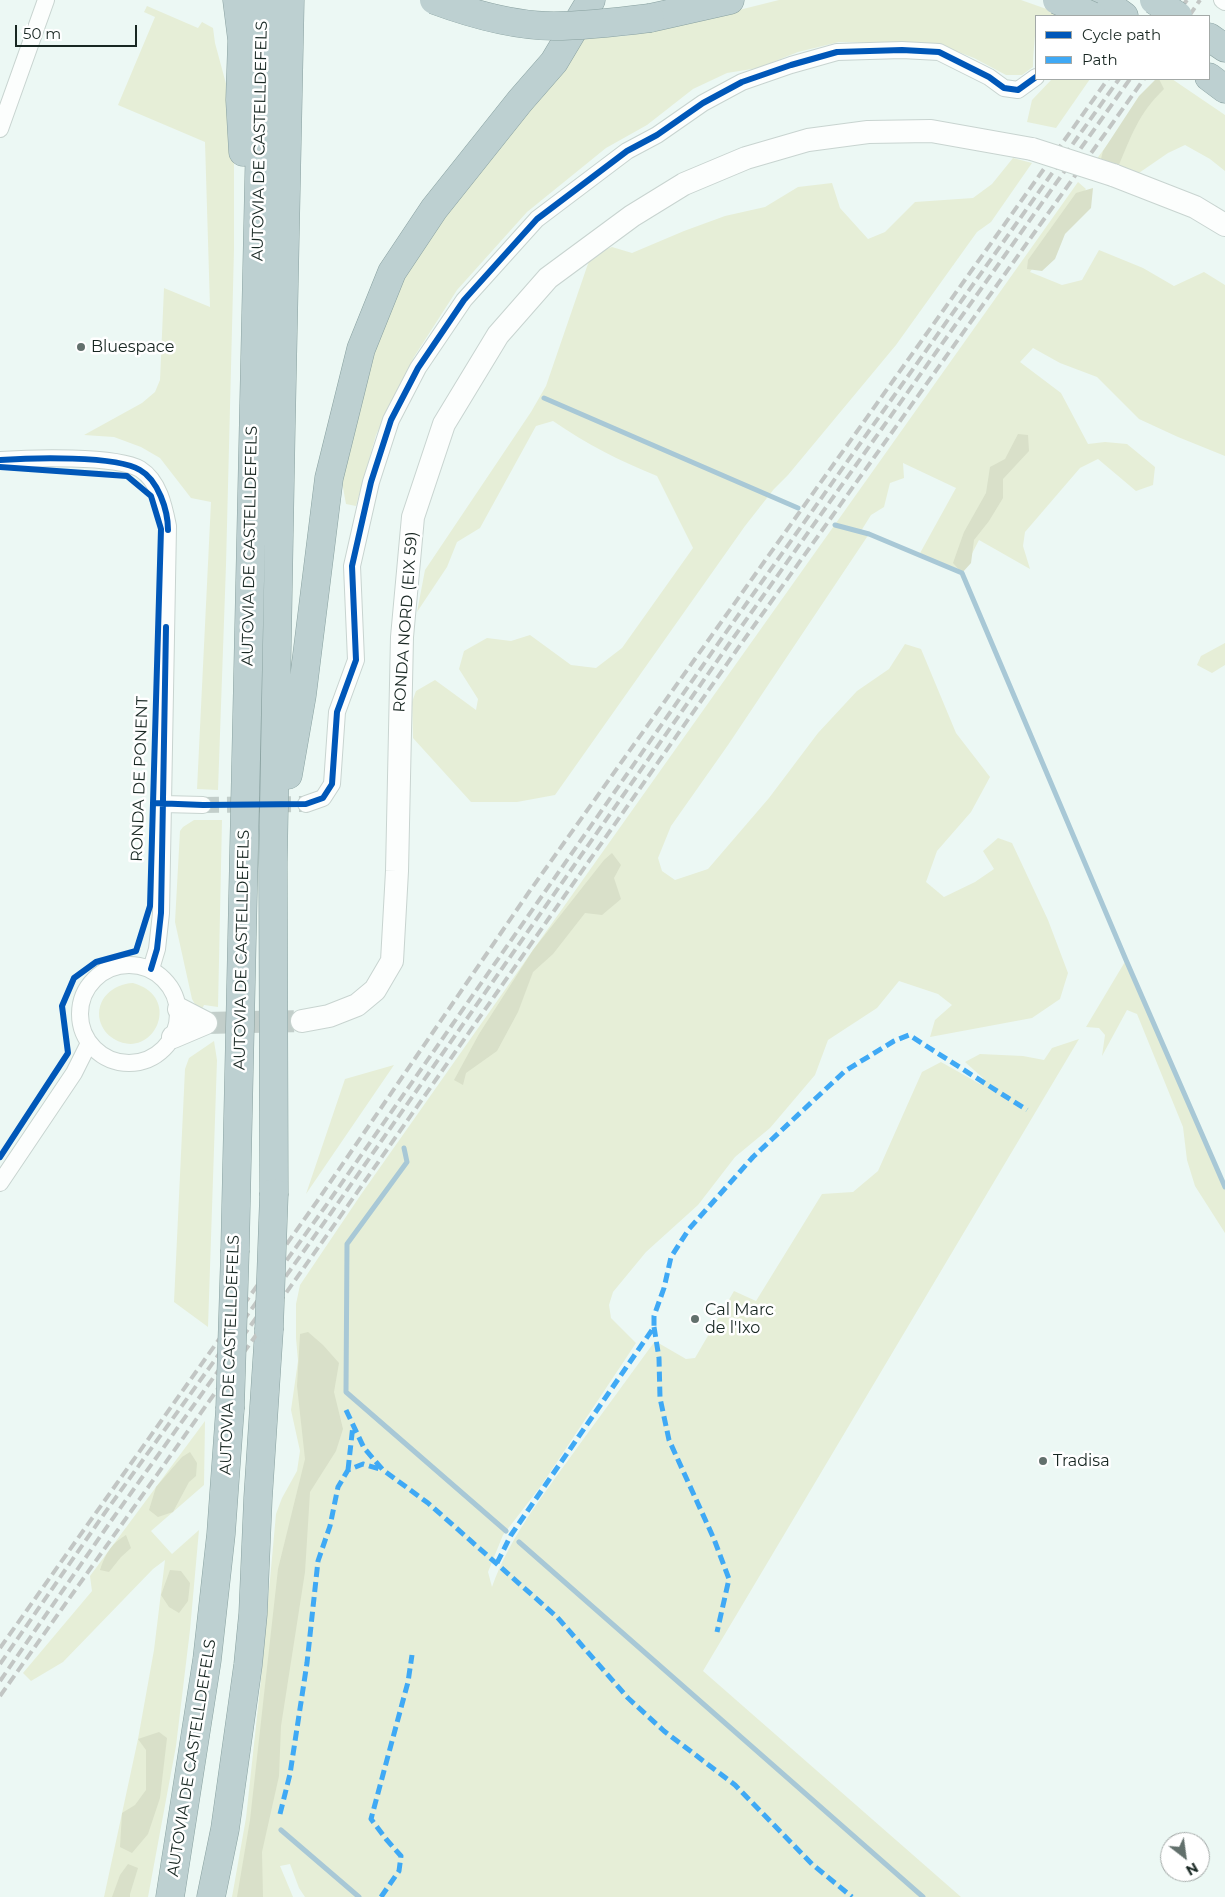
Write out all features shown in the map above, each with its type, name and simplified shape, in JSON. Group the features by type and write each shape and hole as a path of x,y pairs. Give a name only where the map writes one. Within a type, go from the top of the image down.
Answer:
{"highway":[{"path":"225,0 230,51 240,100"},
{"path":"237,0 242,40 240,100 255,335"},
{"name":"AUTOVIA DE CASTELLDEFELS","path":"170,1897 212,1624 230,1409 263,0"},
{"name":"AUTOVIA DE CASTELLDEFELS","path":"211,1897 224,1829 248,1666 269,1330 274,1192 274,863 280,426 290,0"},
{"path":"434,0 469,13 511,22 553,26 606,24 650,18 730,0"},
{"path":"274,863 302,695 328,478 361,348 392,272 434,209 520,101 554,62 592,0"},
{"path":"1057,0 1090,15"},
{"path":"1102,0 1123,15"},
{"path":"1154,0 1176,15"},
{"path":"1210,38 1225,48"}],"main road":[{"name":"RONDA NORD (EIX 59)","path":"302,1021 329,1016 357,1005 375,990 392,961 397,871 402,637 413,517 444,424 498,335 548,278 632,216 684,184 746,158 808,140 868,132 931,131 1032,149 1113,175 1195,208 1225,225"},
{"path":"173,1037 206,1023 179,1009"}],"street":[{"path":"0,129 46,0"},
{"path":"306,804 323,798 332,784 337,712 356,660 352,566 371,482 391,420 418,368 464,300 537,219 627,151 656,135 703,103 742,82 809,59 837,52 902,50 939,52 989,77 1004,88 1018,90 1035,78"},
{"path":"0,449 50,458"},
{"path":"0,460 50,458"},
{"name":"RONDA DE PONENT","path":"50,458 122,463 141,470 155,484 163,504 168,526 161,913 157,948 151,969"},
{"path":"163,804 203,805"},
{"path":"173,1037 163,1050 149,1059 133,1063 116,1062 101,1055 89,1043 80,1021 80,1006 85,991 94,978 106,970 121,964 136,964 151,969 162,976 170,985 179,1009"},
{"path":"0,1183 74,1073 89,1043"},
{"path":"74,1073 106,1057"}],"green space":[{"path":"779,0 1021,0 1055,12 1054,15 1035,15 1033,67 1022,75 1006,75 974,58 938,44 839,42 798,52 758,68 727,73 693,89 647,125 606,148 527,212 457,290 414,357 376,435 356,506 346,504 341,477 375,336 418,252 581,38 625,36 663,29"},
{"path":"147,6 198,28 202,22 213,28 215,43 232,106 234,249 218,790 197,789 211,502 191,498 160,458 141,447 114,437 84,435 142,403 155,392 160,380 164,288 210,307 205,142 118,105 155,17 144,12"},
{"path":"1051,80 1089,80 1056,128 1027,122 1032,100"},
{"path":"1155,80 1173,80 1225,115 1225,171 1210,159 1185,145 1168,153 1136,175 1093,164"},
{"path":"1155,80 1160,80 1164,89 1142,116 1118,167 1098,171 1103,151 1139,96"},
{"path":"1013,158 1032,163 991,222 977,232 896,345 745,526 555,795 517,802 471,802 413,738 412,702 416,691 435,680 476,710 478,699 459,669 464,651 487,638 511,641 530,635 571,665 596,668 622,648 693,548 657,476 604,452 553,421 536,426 480,528 457,542 447,567 417,612 425,570 531,412 546,386 591,255 612,247 632,253 725,216 765,207 798,187 832,183 840,208 868,239 885,232 915,202 973,198 992,184"},
{"path":"1078,182 1086,189 1030,272 1062,285 1082,280 1099,250 1143,268 1174,286 1204,272 1225,285 1225,456 1139,419 1097,377 1060,363 1033,348 1020,362 1061,393 1088,444 1105,442 1127,444 1155,467 1153,485 1136,491 1098,459 1080,468 1025,532 1023,546 1030,569 979,540 962,573 919,555 956,488 903,463 904,478 890,483 884,507 871,515 861,531 869,534 728,745 671,826 658,858 662,871 675,880 708,869 769,798 818,733 857,691 889,669 905,644 921,649 956,733 990,777 971,812 937,851 926,882 944,897 975,882 994,869 983,851 998,838 1012,843 1048,920 1068,973 1060,999 1032,1018 930,1037 935,1020 952,1005 938,994 899,981 877,1008 828,1040 815,1075 770,1128 735,1157 698,1205 646,1252 613,1292 609,1305 611,1318 636,1343 541,1486 503,1535 488,1572 492,1587 507,1553 547,1489 655,1341 686,1359 695,1358 734,1291 756,1301 822,1194 853,1192 878,1171 922,1072 941,1062 980,1084 983,1078 965,1062 980,1054 1023,1056 1044,1060 1052,1048 1079,1039 703,1671 961,1897 305,1897 299,1888 290,1864 280,1866 293,1897 232,1897 246,1818 276,1514 282,1498 297,1471 300,1451 291,1410 298,1361 296,1304 300,1285 362,1193 533,950"},
{"path":"1093,188 1091,208 1065,234 1055,259 1042,271 1027,269 1028,260 1076,193"},
{"path":"1018,434 1028,435 1029,451 1003,479 1003,498 989,521 974,540 971,563 962,573 953,563 964,532 986,493 990,467 1005,459"},
{"path":"1225,643 1225,665 1212,673 1197,665 1201,656"},
{"path":"194,820 222,820 218,1007 204,1005 202,1009 196,1006 192,999 175,922 180,831"},
{"path":"612,853 621,865 614,878 621,899 602,915 585,913 553,954 533,972 518,1012 497,1051 466,1073 463,1085 454,1080 479,1034 533,950 604,860"},
{"path":"1126,960 1225,1187 1225,1233 1195,1186 1187,1160 1183,1127 1137,1014 1127,1010 1102,1056 1105,1035 1099,1028 1086,1027"},
{"path":"133,983 148,990 157,1001 160,1013 157,1025 151,1035 141,1042 128,1044 114,1039 103,1029 99,1013 100,1006 107,994 119,986"},
{"path":"214,1041 217,1060 208,1327 174,1302 185,1069 189,1058"},
{"path":"394,1065 306,1194 345,1079"},
{"path":"308,1332 339,1363 334,1392 343,1429 336,1451 310,1492 305,1572 281,1726 279,1776 262,1852 263,1897 237,1897 250,1820 278,1569 305,1459 297,1386 300,1334"},
{"path":"205,1421 204,1485 151,1531 172,1554 199,1530 190,1630 176,1746 148,1897 104,1897 138,1739 154,1650 165,1560 153,1569 63,1662 31,1681 23,1673 92,1591 90,1576"},
{"path":"190,1452 197,1463 196,1476 189,1482 173,1512 158,1517 149,1510 156,1487 182,1457"},
{"path":"126,1535 131,1548 109,1572 100,1570 110,1550"},
{"path":"170,1570 181,1571 190,1583 188,1601 179,1613 169,1607 161,1595"},
{"path":"159,1732 167,1738 160,1798 148,1834 132,1853 120,1847 122,1813 135,1805 146,1790 146,1750 138,1739"},
{"path":"128,1864 138,1868 130,1897 112,1897 120,1875"}],"waterway":[{"path":"544,398 798,508"},
{"path":"835,525 869,534 962,573 1126,960 1225,1187"},
{"path":"404,1148 407,1162 347,1244 346,1392 506,1531"},
{"path":"519,1542 923,1897"},
{"path":"281,1830 359,1897"}],"tunnel":[{"path":"203,805 306,804"},
{"path":"206,1023 302,1021"}],"railway":[{"path":"1153,15 1164,0"},
{"path":"1164,15 1175,0"},
{"path":"1176,15 1187,0"},
{"path":"1190,15 1200,0"},
{"path":"0,1648 318,1200 529,892 1107,80"},
{"path":"0,1664 104,1514 325,1207 722,638 1118,80"},
{"path":"0,1681 111,1521 331,1213 729,644 1129,80"},
{"path":"0,1696 337,1221 736,651 1143,80"}],"marked path":[{"path":"497,1563 511,1535 654,1327 654,1316 664,1288 671,1257 689,1229 753,1157 845,1071 894,1041 909,1035 1027,1110"},
{"path":"654,1327 659,1358 660,1398 669,1440 714,1539 729,1579 717,1632"},
{"path":"346,1410 364,1448 383,1470 428,1503 557,1617 628,1698 664,1731 735,1785 812,1864 852,1897"},
{"path":"348,1470 353,1425"},
{"path":"280,1814 290,1774 307,1663 318,1561 330,1526 338,1487 348,1470 363,1464 383,1470"},
{"path":"381,1897 399,1871 401,1856 371,1819 408,1682 412,1655"}],"cycle path":[{"path":"153,803 203,805 306,804 323,798 332,784 337,712 356,660 352,566 371,482 391,420 418,368 464,300 537,219 627,151 657,135 703,103 742,82 791,65 837,52 902,50 939,52 989,77 1004,88 1018,90 1035,78"},
{"path":"0,460 51,458 93,460 128,465 140,470 157,488 164,505 168,530"},
{"path":"0,467 127,476 151,496 161,529 150,906 136,951 96,962 74,978 62,1006 68,1053 0,1157"},
{"path":"151,969 157,949 161,913 166,627"}],"place":[{"name":"Bluespace","path":"81,347"},
{"name":"Cal Marc de l'Ixo","path":"695,1319"},
{"name":"Tradisa","path":"1043,1461"}]}
